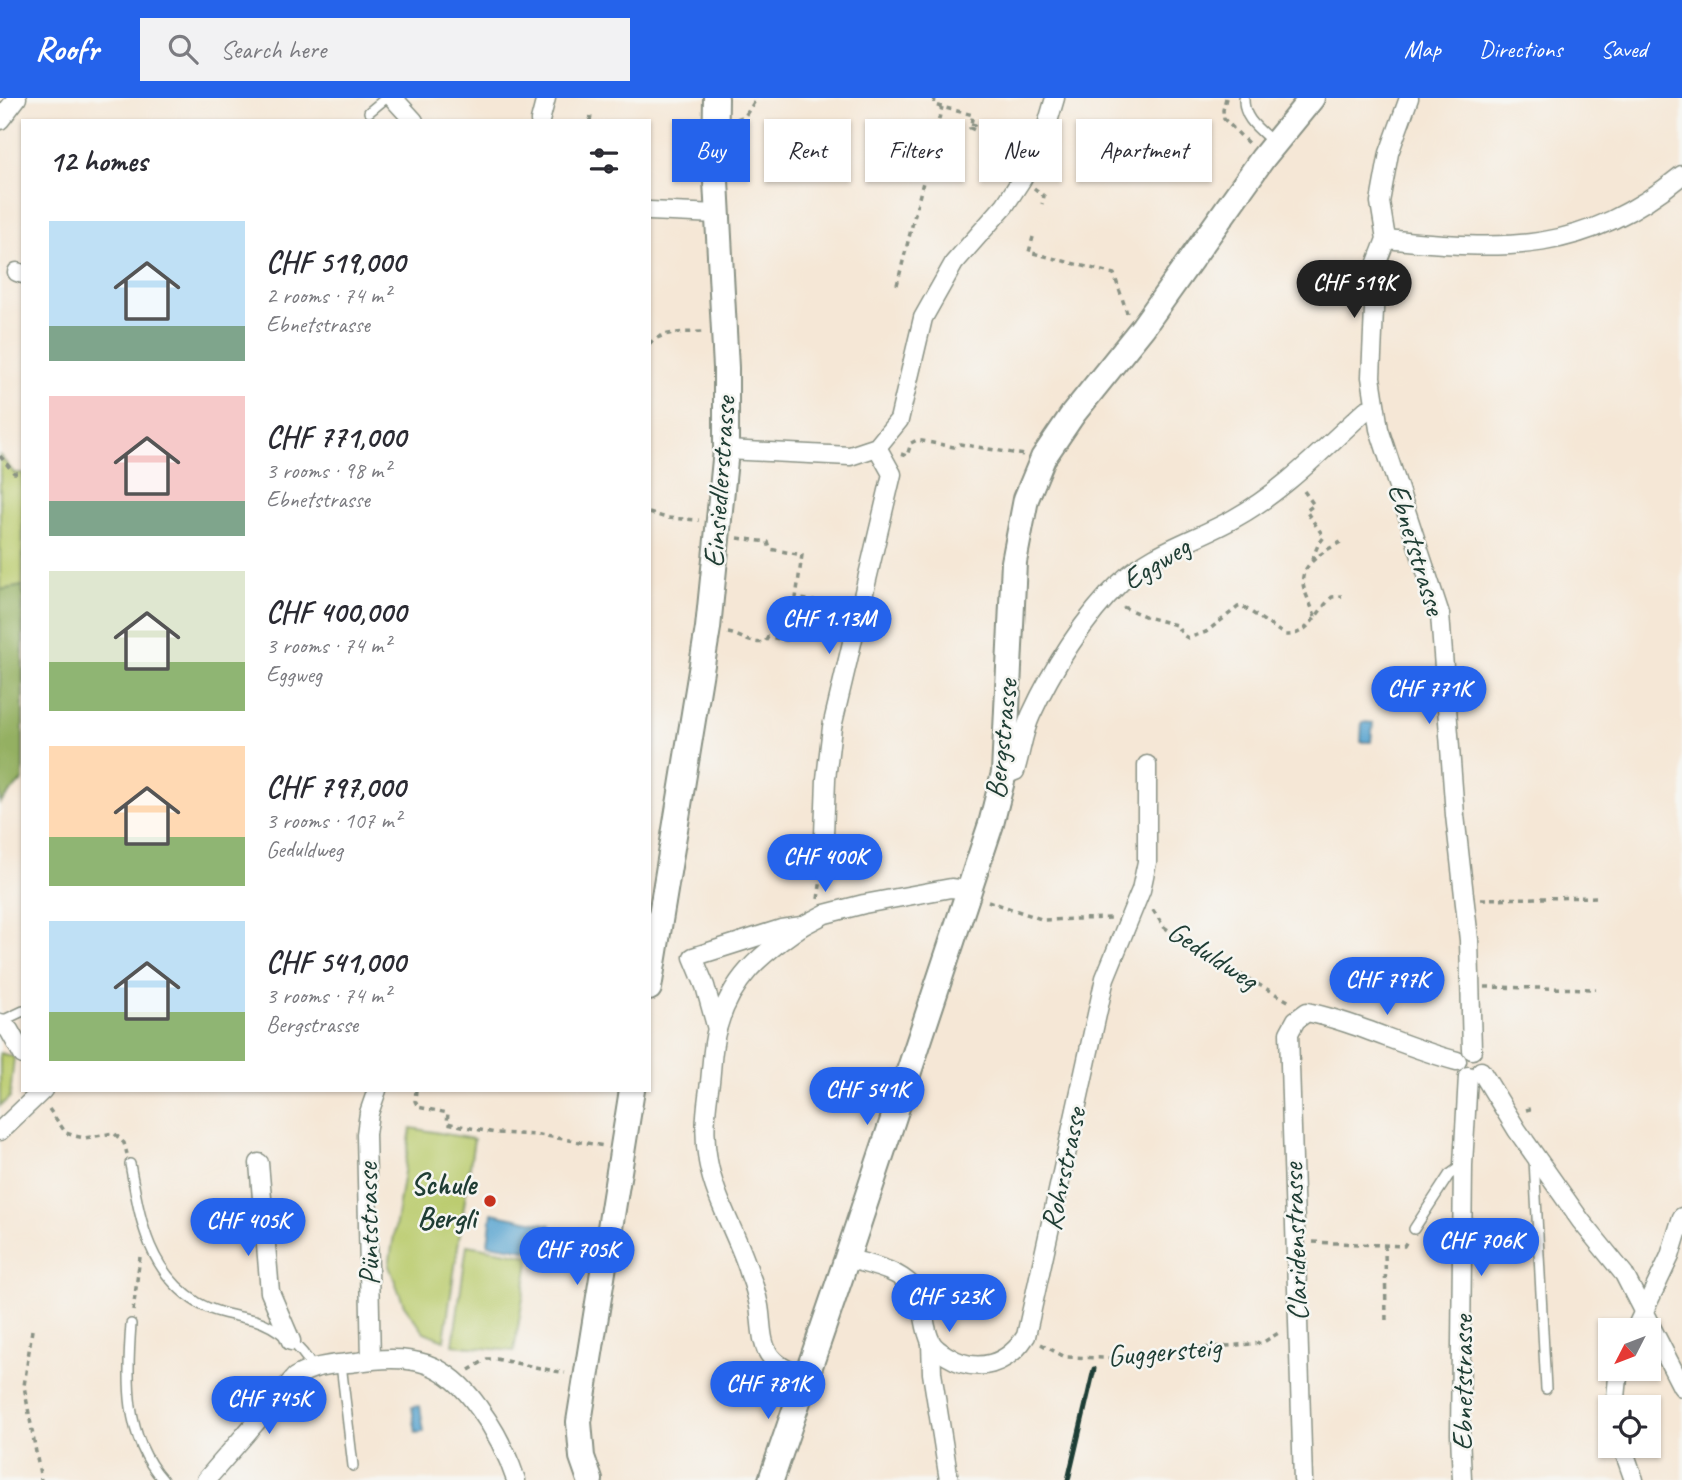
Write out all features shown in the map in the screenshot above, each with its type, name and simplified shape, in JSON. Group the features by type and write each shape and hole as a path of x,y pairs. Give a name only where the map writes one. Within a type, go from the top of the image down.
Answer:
{"street":[{"path":"0,120 17,98"},
{"path":"393,98 412,119"},
{"path":"541,119 546,98"},
{"name":"Einsiedlerstrasse","path":"651,976 708,628 726,450 726,368 715,162 716,98"},
{"path":"1049,119 1055,98"},
{"name":"Bergstrasse","path":"771,1480 977,895 1003,773 1014,562 1026,499 1044,458 1073,414 1143,327 1269,151 1312,98"},
{"name":"Ebnetstrasse","path":"1409,98 1390,153 1380,202 1386,239 1376,265 1371,377 1379,429 1440,614 1455,815 1469,940 1464,1055"},
{"path":"1386,239 1451,246 1506,247 1543,243 1585,233 1627,214 1659,194 1682,175"},
{"path":"726,450 850,456 877,447 899,420 923,318 954,263 1005,205 1020,182"},
{"path":"651,211 717,214"},
{"name":"Eggweg","path":"1003,773 1015,771 1030,716 1068,649 1105,599 1137,568 1235,519 1256,505 1366,410 1375,407"},
{"path":"823,863 826,779 832,727 892,474 877,447"},
{"name":"Rohrstrasse","path":"1026,1336 1105,978 1141,890 1147,862 1147,765"},
{"path":"807,1378 787,1370 770,1356 764,1345 759,1306 750,1273 708,1162 706,1110 717,1029 738,983 750,966 765,951 825,914 951,888 977,895"},
{"path":"717,1029 705,986 693,957 781,929 802,926"},
{"path":"1307,1012 1342,1020 1426,1053 1481,1055 1483,1066 1474,1073 1581,1221 1623,1274 1639,1318"},
{"name":"Claridenstrasse","path":"1303,1480 1289,1033 1296,1020 1307,1012"},
{"path":"0,1021 9,1030 21,1051"},
{"name":"Ebnetstrasse","path":"1462,1480 1460,1434 1463,1165 1474,1073"},
{"name":"Püntstrasse","path":"371,1360 366,1134 376,1092"},
{"path":"590,1480 582,1457 579,1422 632,1092"},
{"path":"0,1131 41,1094"},
{"path":"259,1163 270,1292 291,1340"},
{"path":"1642,1318 1670,1256 1682,1217"},
{"path":"848,1258 901,1277 913,1287 920,1301 931,1343 932,1373 949,1480"},
{"path":"931,1343 957,1362 978,1366 997,1363 1016,1351 1026,1336"},
{"path":"1661,1355 1682,1388"},
{"path":"206,1480 295,1377 312,1367 396,1358 437,1367 466,1390 499,1436 516,1480"},
{"path":"1626,1458 1634,1480"}],"lane":[{"path":"369,112 386,98"},
{"path":"1244,98 1244,108 1269,151"},
{"path":"0,1021 21,1012"},
{"path":"1534,1153 1546,1389"},
{"path":"130,1164 145,1238 169,1278 199,1304 259,1321 291,1340 312,1367"},
{"path":"1414,1229 1449,1175 1463,1165"},
{"path":"131,1324 129,1394 133,1422 145,1457 163,1480"},
{"path":"341,1364 353,1466"}],"path":[{"path":"737,119 745,116 758,98"},
{"path":"935,98 934,105 973,115 970,128 979,132"},
{"path":"1226,98 1224,119 1269,151"},
{"path":"897,285 942,107"},
{"path":"971,124 979,126"},
{"path":"1033,236 1029,252 1114,274 1125,311 1143,327"},
{"path":"651,342 666,334 708,332"},
{"path":"907,456 911,443 917,439 954,447 960,444 1044,458"},
{"path":"0,456 13,473 21,473"},
{"path":"1293,475 1314,505 1306,511 1324,537 1302,582 1315,617"},
{"path":"651,514 667,518 705,521"},
{"path":"729,537 768,542 770,549 802,555 796,598 859,614"},
{"path":"1311,562 1344,540"},
{"path":"1105,599 1146,617 1176,625 1188,638 1206,632 1241,606 1285,635 1293,636 1304,631 1332,597 1342,596"},
{"path":"736,635 742,640 760,643 765,642 768,637 787,640 794,608 859,614"},
{"path":"823,863 818,900 825,914"},
{"name":"Geduldweg","path":"1141,890 1164,927 1198,951 1307,1012"},
{"name":"Geduldweg","path":"977,895 1044,920 1111,918 1128,921"},
{"path":"1465,899 1599,897"},
{"path":"1469,987 1595,989"},
{"path":"416,1092 415,1101 418,1107 448,1113 447,1123 495,1133 540,1135 601,1145"},
{"path":"41,1094 66,1133 85,1138 109,1132 118,1136 124,1143 130,1164"},
{"path":"1297,1242 1404,1246 1414,1229"},
{"path":"133,1309 145,1238"},
{"path":"1385,1245 1386,1323"},
{"name":"Guggersteig","path":"1026,1336 1065,1357 1143,1359 1155,1352 1262,1343 1297,1317"},
{"path":"32,1330 24,1386 41,1480"},
{"path":"456,1380 487,1359 564,1373"}],"green space":[{"path":"0,456 14,473 21,473 21,586 0,590"},
{"path":"21,586 21,782 0,803 0,590"},
{"path":"0,1053 14,1057 10,1097 0,1106"},
{"path":"411,1128 474,1139 444,1340 424,1332 404,1305 389,1266"},
{"path":"467,1245 530,1256 514,1351 453,1345"}],"water":[{"path":"1362,722 1373,723 1371,742 1361,742"},
{"path":"492,1213 551,1225 546,1253 488,1244"},
{"path":"420,1406 424,1432 416,1433 412,1407"}],"railway":[{"path":"1068,1480 1094,1369"}],"place":[{"name":"Schule Bergli","path":"490,1201"}]}
